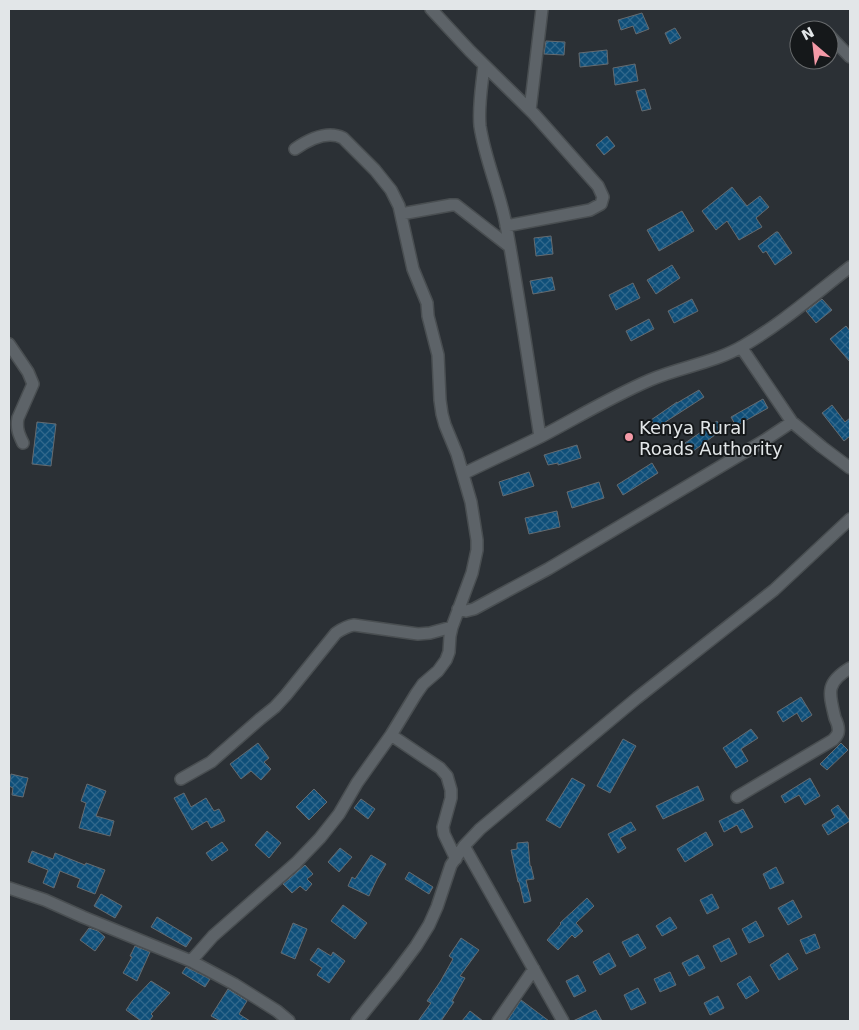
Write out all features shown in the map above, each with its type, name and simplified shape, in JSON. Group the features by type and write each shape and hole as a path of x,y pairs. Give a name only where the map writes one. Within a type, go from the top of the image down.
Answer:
{"street":[{"path":"431,9 530,110 598,186 603,197 601,204 590,210 506,226"},
{"path":"530,110 542,9"},
{"path":"839,46 850,57"},
{"path":"484,65 480,125 487,157 503,209 540,436"},
{"path":"192,961 213,936 296,863 320,838 339,814 357,783 391,736 423,684 438,671 446,660 449,652 452,627 472,572 477,550 472,502 457,454 445,425 440,400 436,342 428,316 427,304 412,269 399,206 391,190 375,170 343,138 332,135 318,137 308,140 295,149"},
{"path":"401,214 451,205 456,206 510,247"},
{"path":"463,474 649,380 704,362 741,347 763,333 850,267"},
{"path":"9,344 28,372 33,384 18,418 18,432 23,443"},
{"path":"741,347 792,422 850,468"},
{"path":"458,609 466,611 474,609 548,569 756,446 792,422"},
{"path":"357,1021 396,974 429,925 451,866 464,846 480,829 638,698 774,590 850,519"},
{"path":"181,779 211,762 275,707 336,633 342,629 354,625 418,634 452,627"},
{"path":"737,797 833,740 838,733 830,696 831,687 836,679 850,668"},
{"path":"391,736 440,768 447,776 451,798 443,826 444,834 456,859"},
{"path":"464,846 563,1021"},
{"path":"9,888 45,900 192,961 234,984 277,1011 288,1021"},
{"path":"498,1021 534,969"}],"building":[{"path":"642,13 649,29 636,34 633,26 621,30 618,20"},
{"path":"675,28 681,38 670,44 665,33"},
{"path":"546,41 565,42 564,55 544,54"},
{"path":"607,50 608,64 580,67 579,53"},
{"path":"635,64 638,81 615,85 613,68"},
{"path":"645,89 651,109 642,111 636,91"},
{"path":"607,136 615,146 604,155 596,145"},
{"path":"732,187 747,206 760,196 769,207 756,218 762,227 739,240 727,221 716,230 702,211"},
{"path":"682,211 694,231 659,251 647,230"},
{"path":"778,232 792,253 775,265 766,251 763,253 758,246"},
{"path":"551,236 553,254 536,256 534,238"},
{"path":"672,265 680,278 656,294 647,280"},
{"path":"552,277 555,290 533,294 530,281"},
{"path":"633,283 640,298 616,310 609,295"},
{"path":"692,299 698,311 674,323 668,311"},
{"path":"822,299 832,310 816,323 806,311"},
{"path":"649,319 654,329 631,341 626,331"},
{"path":"846,326 850,331 850,362 830,339"},
{"path":"699,390 704,397 656,428 651,420"},
{"path":"763,399 768,408 736,426 731,417"},
{"path":"832,405 845,422 850,418 850,436 844,441 822,413"},
{"path":"717,421 723,429 692,452 685,443"},
{"path":"37,422 56,424 51,466 32,464"},
{"path":"577,445 581,458 558,465 558,463 548,465 544,455"},
{"path":"652,463 658,473 623,495 617,485"},
{"path":"529,472 534,486 503,496 499,482"},
{"path":"599,482 604,498 572,508 567,492"},
{"path":"557,511 560,527 529,534 525,518"},
{"path":"801,697 812,715 802,722 797,713 783,722 777,712"},
{"path":"751,729 758,738 741,749 748,761 736,768 723,748"},
{"path":"623,739 636,746 610,793 597,786"},
{"path":"258,743 269,758 264,762 271,769 261,780 251,771 241,779 230,764"},
{"path":"841,743 848,750 827,770 820,764"},
{"path":"11,774 28,778 23,797 12,795 13,788 9,786"},
{"path":"572,778 585,785 560,828 546,820"},
{"path":"810,778 820,796 805,805 799,795 785,803 781,796"},
{"path":"87,784 106,791 96,816 114,821 110,836 79,828 86,803 81,801"},
{"path":"698,786 704,800 663,819 656,806"},
{"path":"314,789 327,802 309,820 296,807"},
{"path":"184,793 191,807 206,798 214,811 219,809 225,821 211,828 207,821 192,830 174,798"},
{"path":"361,799 375,809 368,819 354,808"},
{"path":"838,805 850,821 828,835 822,825 835,817 831,810"},
{"path":"743,809 753,827 741,833 737,825 724,832 719,821"},
{"path":"631,822 636,830 620,838 626,848 618,853 608,834"},
{"path":"267,831 281,843 269,858 255,845"},
{"path":"706,832 713,845 685,862 677,849"},
{"path":"222,842 228,850 212,861 206,853"},
{"path":"528,842 530,866 534,879 526,880 531,901 524,903 511,850 517,849 517,843"},
{"path":"340,848 352,857 339,872 328,862"},
{"path":"32,851 53,859 55,853 85,865 86,863 105,870 95,894 77,887 80,879 60,871 54,888 43,883 48,870 28,862"},
{"path":"371,855 386,864 369,896 348,886 352,877 355,879"},
{"path":"305,865 313,874 307,879 312,884 306,891 300,886 292,893 283,884"},
{"path":"776,867 784,883 770,889 763,874"},
{"path":"409,872 433,887 429,894 405,879"},
{"path":"101,894 122,906 115,918 94,906"},
{"path":"712,894 719,908 707,914 700,900"},
{"path":"587,898 594,906 576,923 583,931 575,938 572,935 558,950 547,940 560,923"},
{"path":"793,900 802,917 788,925 778,908"},
{"path":"343,905 367,923 355,939 331,921"},
{"path":"157,917 192,938 186,947 151,927"},
{"path":"670,917 677,928 662,936 656,926"},
{"path":"756,921 764,936 749,943 742,929"},
{"path":"293,923 307,929 295,959 281,953"},
{"path":"89,928 98,931 105,937 95,951 80,940"},
{"path":"638,934 646,948 630,957 622,942"},
{"path":"815,934 820,948 806,954 800,940"},
{"path":"461,938 479,950 460,976 465,978 452,1001 454,1002 441,1021 418,1021 431,1003 427,1001 453,959 449,956"},
{"path":"729,938 737,954 721,962 713,946"},
{"path":"135,946 150,952 137,981 123,973 132,957 130,956"},
{"path":"318,948 331,956 333,952 345,961 329,983 317,975 322,968 310,960"},
{"path":"609,953 616,966 600,975 593,962"},
{"path":"788,953 798,969 779,980 770,965"},
{"path":"698,955 705,968 689,976 682,963"},
{"path":"186,967 210,979 205,987 182,973"},
{"path":"670,972 676,985 660,992 654,979"},
{"path":"578,975 586,991 574,997 566,981"},
{"path":"750,976 759,991 746,999 737,984"},
{"path":"151,981 170,993 151,1014 153,1016 149,1021 141,1021 126,1010"},
{"path":"638,988 646,1003 631,1010 624,995"},
{"path":"228,989 247,1001 239,1014 250,1021 220,1021 211,1016"},
{"path":"718,996 724,1008 710,1015 704,1003"},
{"path":"521,1000 549,1021 507,1021"},
{"path":"596,1010 602,1021 573,1021"},
{"path":"470,1011 483,1021 462,1021"}],"place":[{"name":"Kenya Rural Roads Authority","path":"629,437"}]}
